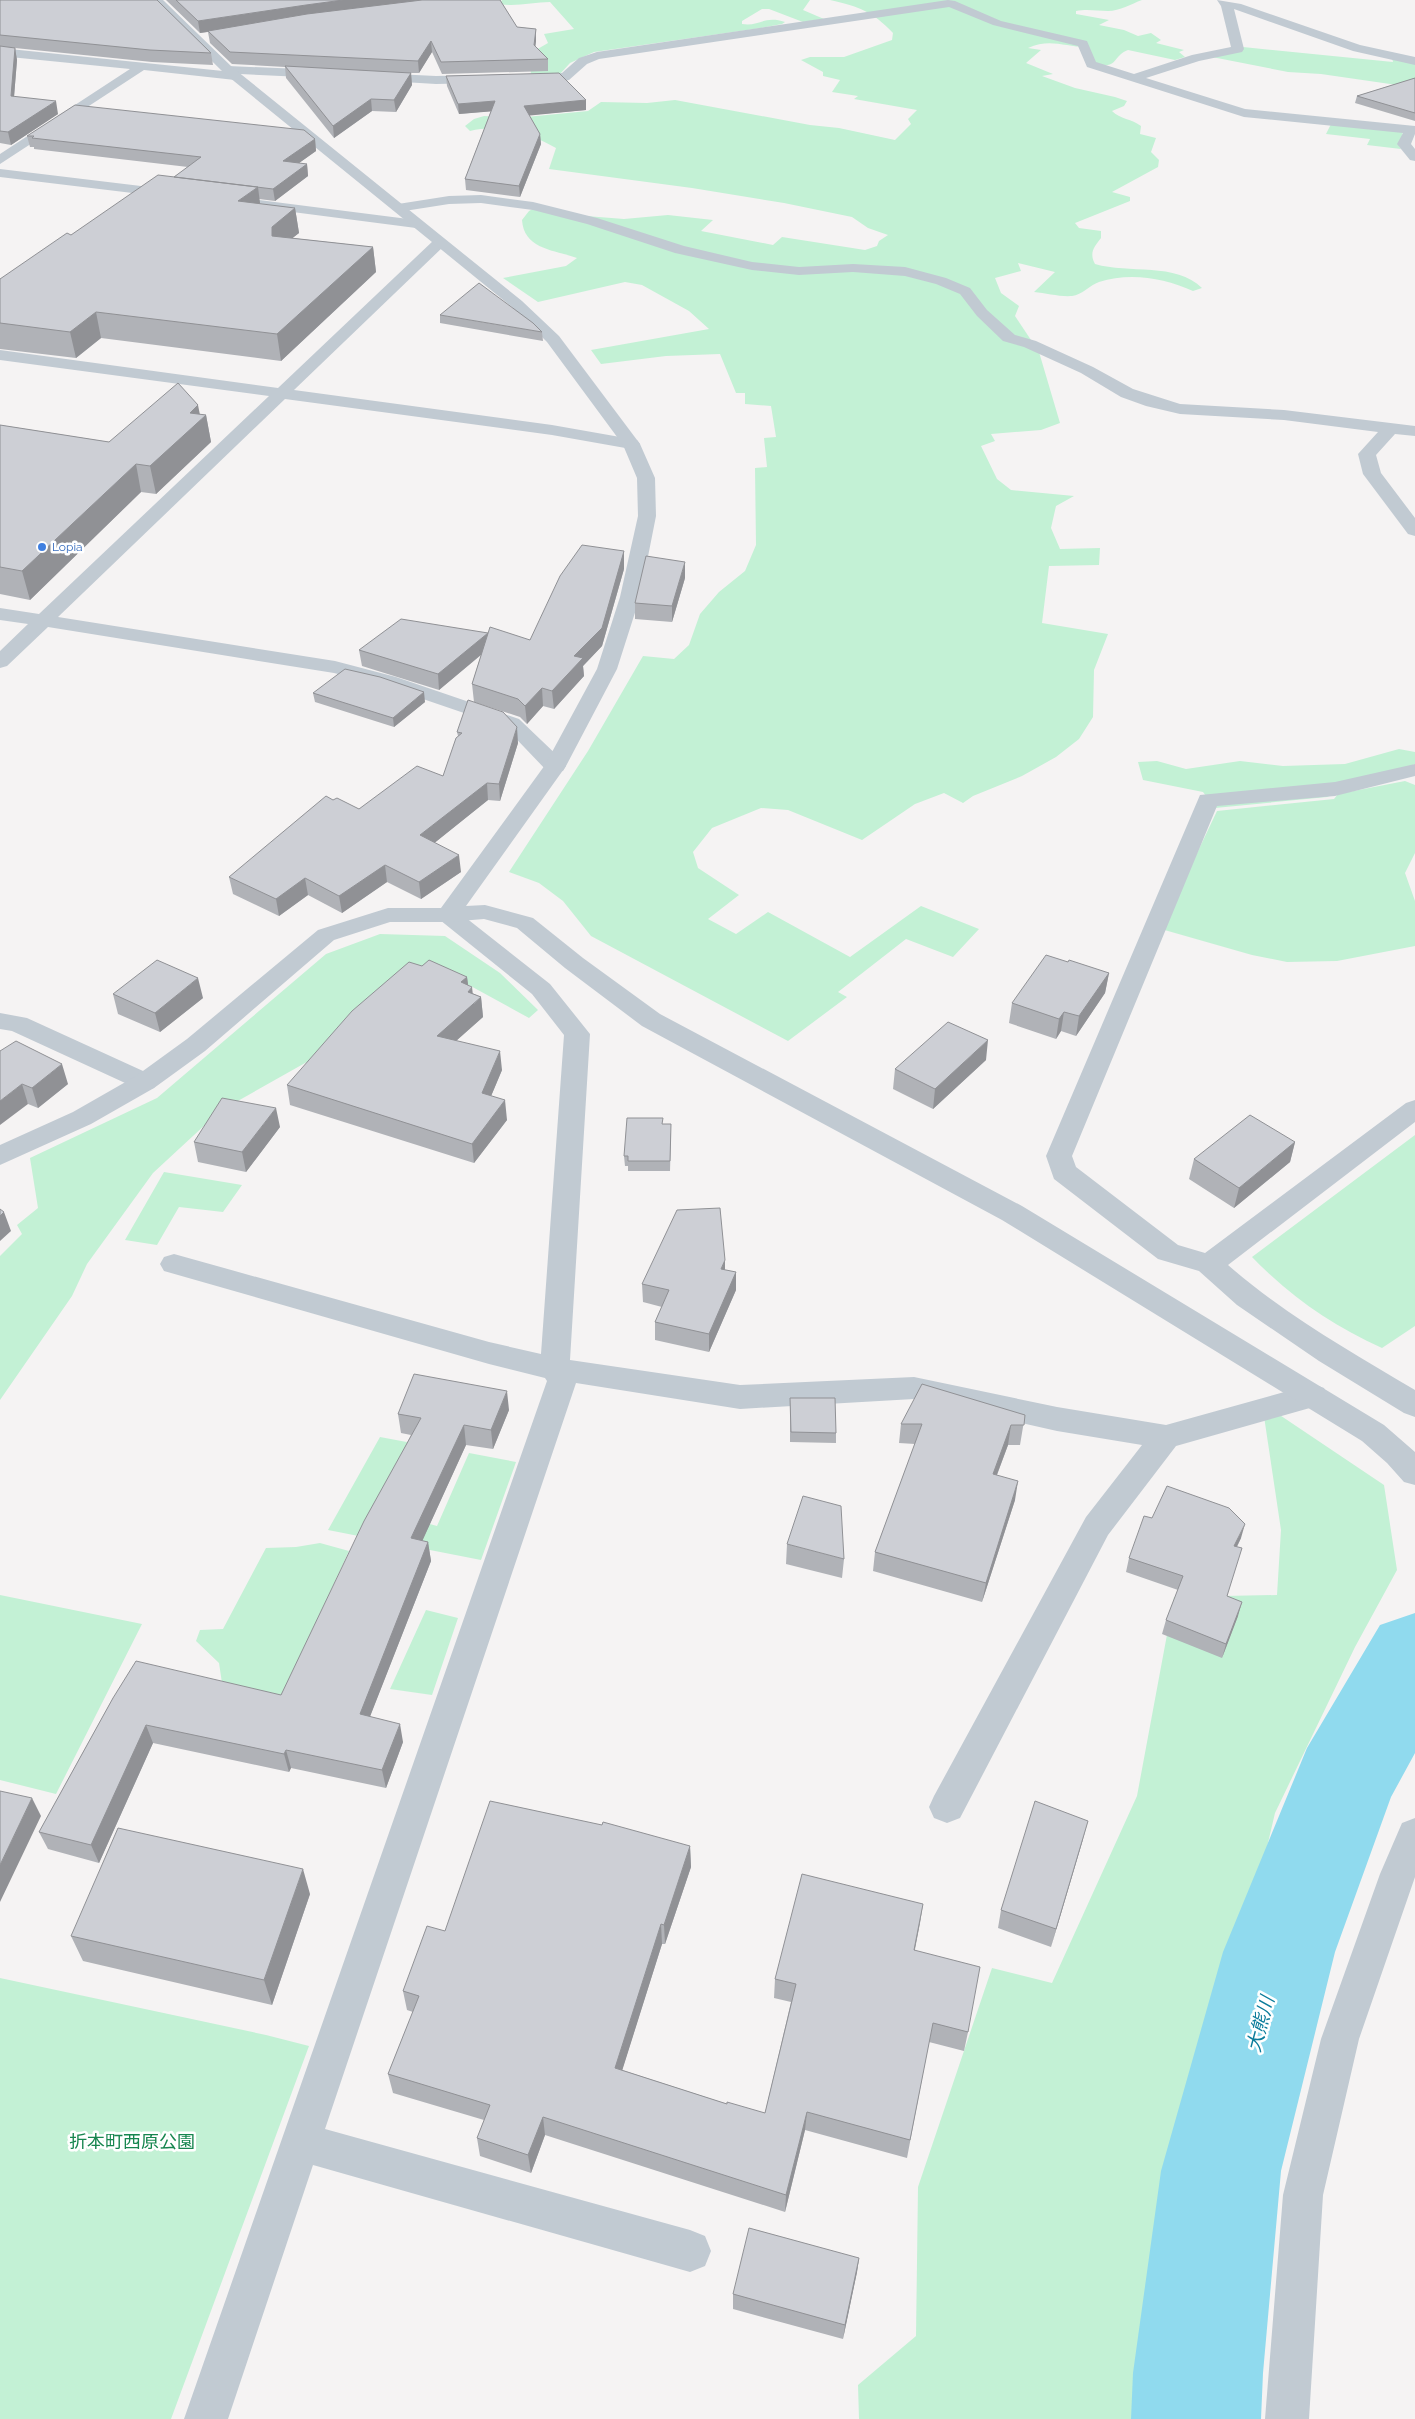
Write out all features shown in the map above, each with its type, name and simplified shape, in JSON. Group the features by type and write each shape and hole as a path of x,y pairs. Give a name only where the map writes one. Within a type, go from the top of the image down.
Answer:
{"street":[{"path":"156,0 203,38 232,73 439,243 517,304 553,339 632,444 646,478 647,516 630,597 607,669 555,766 448,915"},
{"path":"516,78 565,77 583,61 597,56 951,3 977,16 1004,25 1083,44 1091,64 1244,113 1413,130 1404,144 1415,156"},
{"path":"1136,77 1196,58 1238,49 1233,3 1357,48 1415,61"},
{"path":"0,52 232,73 337,75"},
{"path":"0,160 144,65"},
{"path":"357,76 436,80 496,78"},
{"path":"0,173 188,196"},
{"path":"398,208 449,200 482,199 533,206 592,221 680,250 752,266 799,271 853,268 905,272 941,281 965,291 982,313 1009,338 1030,344 1087,370 1127,393 1152,402 1180,409 1284,416 1389,430 1415,431"},
{"path":"248,203 416,224"},
{"path":"0,662 439,243"},
{"path":"0,356 552,430 632,444"},
{"path":"1389,430 1367,454 1369,464 1372,474 1415,530"},
{"path":"0,614 335,668 389,680 512,723 555,766"},
{"path":"1415,770 1334,789 1208,800 1058,1156 1064,1172 1168,1252 1209,1264 1246,1298 1329,1353 1415,1405"},
{"path":"0,1156 82,1118 146,1082 196,1045 326,935 388,915 448,915 485,912 525,923 574,964 650,1020 1012,1213 1373,1433 1398,1454 1415,1473"},
{"path":"206,2419 562,1380 555,1369 577,1034 541,989 448,915"},
{"path":"0,1021 18,1024 146,1082"},
{"path":"1209,1264 1415,1110"},
{"path":"174,1264 489,1353 555,1369 740,1397 914,1388 1057,1419 1166,1437 1313,1396"},
{"path":"947,1807 1097,1526 1166,1437"},
{"path":"1287,2419 1303,2195 1340,2039 1398,1874 1415,1835"},
{"path":"301,2142 690,2251"}],"green space":[{"path":"502,0 810,0 803,10 824,19 803,22 769,9 762,9 742,21 742,24 753,24 767,20 785,22 761,28 594,52 570,63 560,74 531,74 529,54 548,43 544,34 574,29 550,2 506,5 500,4"},
{"path":"830,0 1142,0 1117,10 1080,10 1076,11 1076,14 1109,20 1099,25 1124,30 1138,36 1151,33 1161,40 1156,43 1184,50 1179,52 1185,57 1175,60 1128,50 1111,64 1101,65 1093,64 1087,47 1050,43 1028,48 1041,50 1026,63 1053,74 1042,76 1075,88 1127,101 1124,106 1112,111 1141,126 1140,134 1156,138 1151,152 1159,160 1158,167 1112,192 1130,197 1130,201 1075,223 1079,228 1101,231 1101,238 1092,253 1095,264 1108,267 1166,272 1191,280 1202,288 1193,291 1159,280 1123,277 1099,282 1076,295 1067,296 1034,292 1055,272 1018,263 1021,271 995,278 1001,293 1019,306 1015,316 1039,352 1060,423 1041,430 991,434 995,441 981,446 997,479 1011,490 1074,496 1056,506 1051,528 1060,549 1100,548 1099,565 1049,566 1042,623 1108,634 1094,670 1093,717 1079,739 1056,757 1022,776 973,796 963,803 944,793 915,804 862,840 788,810 761,808 712,828 693,852 698,868 739,895 708,919 736,934 768,912 850,957 921,906 979,929 953,957 906,939 838,992 847,997 788,1041 591,936 563,901 539,883 509,872 588,751 643,656 674,659 689,645 700,614 719,592 745,571 756,545 755,468 767,467 764,438 776,437 771,406 745,404 745,393 736,393 720,354 666,356 601,364 591,350 709,329 689,311 642,285 625,282 538,302 503,278 566,266 577,258 542,247 528,237 522,220 529,211 540,205 586,216 624,219 668,215 713,220 701,231 773,245 782,237 865,250 877,246 879,241 888,235 868,228 852,217 784,203 692,188 549,169 556,148 536,138 514,131 481,129 470,131 465,126 474,119 484,116 516,118 588,111 601,102 647,103 675,100 810,125 839,128 895,140 911,124 908,119 917,110 854,99 858,96 832,92 840,80 823,76 823,72 801,60 810,57 844,57 892,40 893,33 872,15 850,5"},
{"path":"1243,47 1393,62 1392,58 1415,62 1415,82 1397,85 1321,74 1288,72 1212,57"},
{"path":"1331,124 1403,132 1399,146 1401,149 1367,145 1370,139 1326,134"},
{"path":"1399,749 1415,752 1415,764 1327,797 1215,808 1203,792 1143,780 1138,762 1157,761 1186,769 1240,761 1283,766 1345,764"},
{"path":"1405,781 1415,785 1415,853 1405,873 1415,901 1415,946 1337,961 1287,962 1252,955 1161,929 1217,811 1334,799 1338,794"},
{"path":"380,934 445,936 500,973 538,1010 529,1018 456,978 220,1111 153,1173 87,1264 72,1296 0,1400 0,1256 22,1234 17,1225 38,1208 30,1158 157,1098 326,954"},
{"path":"1415,1135 1415,1326 1382,1348 1346,1330 1312,1309 1282,1285 1252,1257"},
{"path":"164,1172 242,1185 223,1212 179,1207 157,1245 125,1240"},
{"path":"1262,1403 1384,1485 1397,1570 1355,1647 1275,1813 1133,2419 859,2419 858,2385 916,2336 918,2187 992,1968 1052,1983 1137,1796 1174,1597 1277,1595 1281,1530"},
{"path":"380,1437 412,1443 375,1509 437,1526 469,1453 516,1462 481,1560 328,1530"},
{"path":"320,1543 349,1551 293,1673 322,1709 222,1683 219,1663 196,1641 200,1630 223,1629 266,1548 296,1547"},
{"path":"0,1595 142,1624 56,1794 0,1780"},
{"path":"426,1610 458,1618 432,1695 390,1689"},
{"name":"折本町西原公園","path":"0,1978 266,2035 309,2046 171,2419 0,2419"}],"building":[{"path":"0,0 157,0 211,53 150,50 0,35"},
{"path":"176,0 343,0 198,21"},
{"path":"422,0 500,0 517,27 536,29 534,45 548,59 441,62 431,41 418,61 230,52 208,31 307,14"},
{"path":"0,46 15,48 11,96 56,101 8,132 0,131"},
{"path":"285,66 411,73 394,100 371,99 333,126"},
{"path":"559,73 586,100 524,106 540,134 519,186 465,179 495,101 458,104 446,76"},
{"path":"1415,78 1415,113 1357,96"},
{"path":"75,105 304,130 315,139 283,161 307,164 273,189 174,177 201,157 27,136"},
{"path":"158,175 258,187 238,201 295,208 272,227 272,236 373,247 277,334 96,312 70,332 0,323 0,279 67,233 71,235"},
{"path":"479,283 533,323 542,332 440,315"},
{"path":"178,383 198,405 190,413 206,415 150,466 136,464 22,571 0,567 0,425 109,442"},
{"path":"582,545 624,551 602,628 574,656 583,658 552,691 542,688 525,706 518,699 472,684 490,627 530,640 560,576"},
{"path":"646,556 685,562 672,606 635,603"},
{"path":"401,619 488,633 438,674 359,650"},
{"path":"345,669 380,677 424,692 393,718 313,693"},
{"path":"468,700 503,712 517,727 499,784 487,783 420,835 459,855 419,882 385,865 339,896 305,878 276,899 229,877 326,796 333,800 337,798 359,809 417,766 443,776 456,738 462,733 457,732"},
{"path":"1046,955 1068,962 1069,960 1109,973 1079,1016 1064,1012 1059,1019 1012,1003"},
{"path":"157,960 198,978 155,1013 113,994"},
{"path":"429,960 467,977 461,982 472,987 468,992 481,997 437,1036 500,1051 482,1093 505,1100 472,1144 287,1085 352,1011 409,962 422,966"},
{"path":"948,1022 988,1040 935,1089 895,1069"},
{"path":"16,1041 62,1064 32,1088 22,1084 0,1101 0,1051"},
{"path":"222,1098 276,1108 242,1152 194,1142"},
{"path":"1250,1115 1295,1142 1239,1188 1194,1159"},
{"path":"627,1118 663,1118 662,1124 671,1124 670,1161 628,1161 628,1156 624,1156"},
{"path":"720,1208 725,1260 721,1269 736,1272 709,1334 655,1322 669,1290 642,1284 677,1210"},
{"path":"414,1374 507,1391 491,1430 464,1425 411,1538 428,1542 360,1714 400,1724 382,1770 286,1750 284,1754 146,1725 91,1845 39,1832 113,1698 136,1661 281,1695 364,1521 421,1418 398,1414"},
{"path":"922,1384 1025,1415 1024,1425 1011,1425 993,1474 1018,1481 986,1583 875,1552 922,1424 901,1424"},
{"path":"790,1398 835,1398 836,1433 791,1432"},
{"path":"1167,1486 1229,1508 1245,1524 1234,1546 1242,1548 1227,1596 1242,1602 1226,1644 1166,1620 1183,1576 1129,1558 1144,1516 1152,1518"},
{"path":"803,1496 841,1506 844,1559 787,1544"},
{"path":"0,1791 32,1798 0,1865"},
{"path":"490,1801 602,1825 603,1822 690,1846 664,1925 661,1924 615,2068 727,2104 727,2102 765,2113 796,1984 775,1979 802,1874 923,1904 914,1950 980,1967 968,2032 933,2023 910,2140 807,2112 786,2195 543,2117 528,2155 477,2138 490,2105 388,2074 419,1996 403,1991 427,1926 445,1931"},
{"path":"1035,1801 1088,1821 1056,1929 1001,1910"},
{"path":"118,1828 303,1869 264,1980 71,1936"},
{"path":"749,2228 859,2258 845,2325 733,2294"}],"waterway":[{"name":"大熊川","path":"1196,2419 1198,2373 1221,2171 1279,1952 1344,1782 1415,1656"}],"place":[{"name":"Lopia","path":"42,547"}]}
